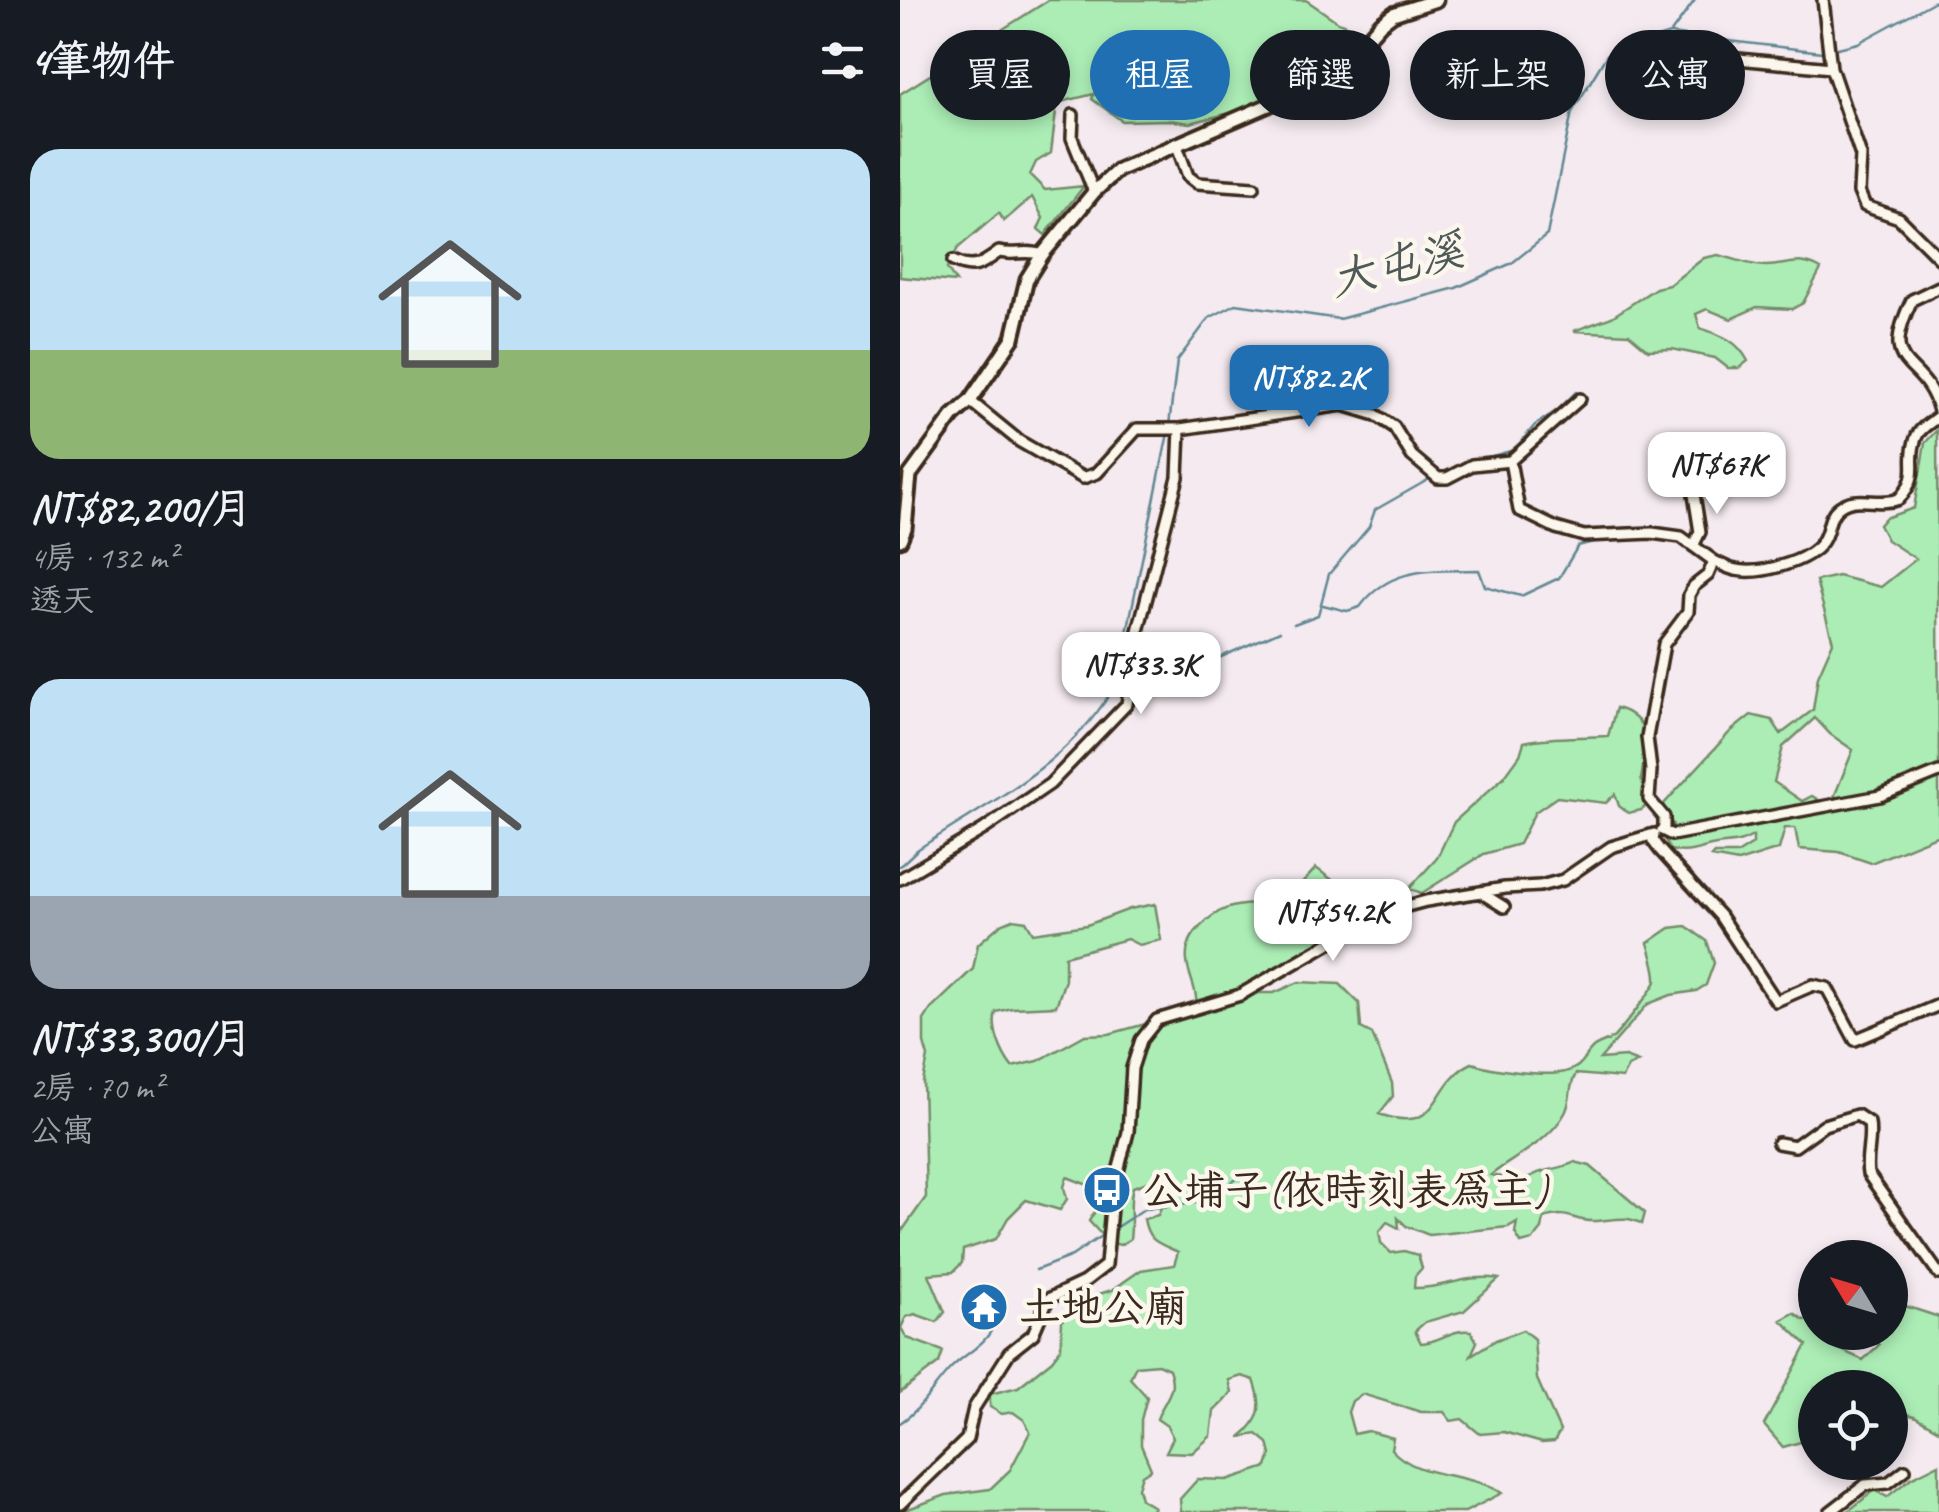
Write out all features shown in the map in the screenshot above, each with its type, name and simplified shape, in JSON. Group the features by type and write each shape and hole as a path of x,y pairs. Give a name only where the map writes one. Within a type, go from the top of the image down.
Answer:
{"street":[{"path":"900,540 905,528 905,474 970,401 1013,338 1028,279 1094,192 1118,170 1308,88 1348,60 1381,22 1436,0"},
{"path":"1824,0 1832,68 1862,156 1862,202 1899,218 1939,258"},
{"path":"1745,59 1832,68"},
{"path":"1074,115 1072,138 1094,192"},
{"path":"1176,143 1188,176 1197,183 1254,188"},
{"path":"953,261 978,268 999,252 1030,250 1042,256"},
{"path":"1510,461 1520,510 1584,536 1681,536 1714,561 1736,571 1812,556 1840,506 1850,501 1880,504 1899,500 1913,480 1914,440 1939,413 1929,386 1900,358 1898,339 1912,300 1939,287"},
{"path":"970,401 1019,440 1083,478 1097,473 1137,429 1177,429 1343,405 1376,415 1394,428 1412,456 1434,475 1447,478 1472,466 1510,461 1580,399"},
{"path":"900,878 984,830 1050,784 1127,704 1138,631 1178,477 1177,429"},
{"path":"1692,482 1700,532 1693,546"},
{"path":"1664,829 1664,817 1649,799 1647,737 1664,644 1688,612 1694,586 1708,575 1714,561"},
{"path":"1664,829 1672,835 1880,796 1939,772"},
{"path":"900,1504 967,1440 974,1408 1009,1353 1034,1334 1048,1299 1084,1282 1106,1265 1112,1196 1128,1132 1132,1068 1141,1040 1157,1020 1240,995 1382,913 1426,901 1563,880 1612,847 1664,829"},
{"path":"1654,834 1653,841 1720,916 1776,1001 1798,989 1814,985 1828,988 1855,1040 1939,1005"},
{"path":"1480,892 1504,906"},
{"path":"1778,1144 1795,1146 1824,1125 1856,1115 1869,1123 1872,1139 1866,1162 1868,1174 1939,1274"},
{"path":"1830,1512 1865,1485 1892,1480"}],"green space":[{"path":"1049,0 1306,0 1338,22 1358,30 1250,30 1250,105 1230,113 1230,30 1090,30 1090,95 1070,100 1070,30 1001,30"},
{"path":"930,75 930,120 1055,120 1051,153 1036,162 1030,175 1045,190 1084,186 1045,235 1038,229 1043,218 1032,197 1004,221 999,213 958,248 947,269 956,282 900,277 900,94"},
{"path":"1718,255 1760,266 1800,262 1821,269 1803,303 1792,309 1757,307 1731,319 1707,309 1696,314 1700,328 1728,339 1744,354 1748,361 1739,368 1728,368 1715,358 1672,349 1648,350 1629,334 1574,331 1612,317 1656,288 1669,285 1704,258"},
{"path":"1937,430 1939,766 1832,802 1853,750 1815,718 1783,747 1774,782 1802,801 1812,796 1820,801 1676,831 1663,805 1730,732 1751,715 1772,720 1781,734 1813,710 1818,676 1833,642 1816,581 1838,576 1881,587 1916,559 1887,540 1879,525 1885,518 1914,508 1925,443"},
{"path":"1616,708 1632,715 1648,735 1653,761 1643,767 1641,780 1651,802 1628,813 1619,806 1615,794 1606,803 1557,797 1535,812 1519,844 1484,854 1422,893 1409,889 1437,858 1454,822 1504,777 1524,742 1608,736"},
{"path":"1939,776 1939,835 1871,863 1839,852 1799,849 1795,828 1785,828 1779,849 1738,862 1711,857 1737,854 1753,844 1753,836 1737,843 1682,852 1670,850 1663,836 1684,839 1883,800"},
{"path":"1316,868 1338,884 1326,904 1355,902 1367,906 1326,945 1236,993 1274,993 1299,982 1340,984 1359,1003 1361,1028 1372,1034 1392,1083 1393,1096 1379,1114 1400,1119 1425,1113 1458,1072 1472,1063 1532,1073 1565,1072 1576,1067 1593,1048 1614,1037 1654,985 1656,972 1648,943 1670,928 1686,926 1707,941 1714,963 1706,985 1648,1004 1600,1059 1625,1057 1638,1062 1628,1067 1622,1078 1576,1074 1567,1108 1558,1123 1541,1140 1491,1175 1524,1181 1575,1162 1590,1166 1645,1213 1642,1224 1624,1219 1593,1221 1553,1216 1544,1218 1542,1229 1533,1240 1521,1243 1515,1233 1517,1222 1508,1227 1429,1235 1406,1226 1398,1218 1399,1228 1387,1222 1379,1232 1381,1243 1391,1253 1418,1255 1422,1268 1415,1276 1414,1288 1477,1278 1499,1279 1464,1311 1425,1322 1415,1331 1421,1343 1471,1331 1477,1342 1471,1355 1523,1330 1534,1339 1537,1379 1560,1431 1554,1442 1542,1443 1504,1432 1480,1434 1462,1419 1451,1421 1444,1412 1421,1412 1362,1394 1352,1401 1348,1412 1354,1434 1368,1431 1393,1438 1391,1449 1415,1466 1474,1481 1502,1493 1465,1512 1181,1512 1180,1499 1198,1479 1227,1480 1267,1467 1271,1455 1268,1443 1257,1434 1240,1437 1256,1418 1257,1389 1254,1380 1242,1376 1229,1380 1232,1393 1214,1411 1211,1436 1192,1453 1166,1452 1173,1438 1167,1426 1157,1419 1171,1389 1169,1369 1158,1364 1136,1366 1130,1378 1147,1397 1141,1420 1141,1445 1151,1469 1142,1475 1138,1488 1141,1499 1154,1507 1150,1512 900,1512 946,1495 990,1489 1010,1470 1030,1432 1024,1420 1013,1412 1002,1414 990,1407 990,1394 1018,1387 1052,1360 1061,1348 1062,1321 1082,1299 1112,1290 1141,1270 1174,1265 1178,1252 1155,1241 1148,1233 1144,1219 1158,1215 1163,1203 1153,1180 1133,1187 1130,1239 1120,1245 1108,1242 1089,1221 1099,1205 1101,1190 1067,1177 1067,1199 1060,1210 1026,1200 1008,1218 996,1239 963,1250 962,1263 953,1272 929,1274 945,1312 937,1322 915,1314 906,1317 901,1328 907,1338 943,1351 939,1363 900,1393 900,1234 926,1197 923,1082 928,1057 924,1020 931,1009 973,969 978,944 1001,924 1013,919 1026,921 1033,933 1087,925 1155,904 1161,940 1139,945 1127,939 1065,956 1065,980 1056,1006 996,1012 996,1033 1012,1067 1038,1061 1085,1035 1109,1034 1160,1020 1185,1018 1196,1008 1187,955 1198,929 1222,910 1288,895"},
{"path":"1908,1307 1939,1317 1939,1430 1908,1414 1908,1370 1798,1370 1798,1443 1783,1447 1764,1425 1804,1350 1841,1350 1863,1360 1874,1350 1908,1350"},
{"path":"1794,1313 1798,1316 1798,1336 1781,1320"},
{"path":"1939,1464 1939,1512 1847,1512 1875,1490 1887,1497 1911,1478"}],"waterway":[{"path":"1673,30 1695,0"},
{"name":"大屯溪","path":"1838,48 1858,43 1937,0"},
{"name":"大屯溪","path":"1169,425 1177,361 1209,318 1236,304 1339,319 1456,288 1512,263 1547,235 1572,112 1608,53 1670,34 1822,52"},
{"path":"1478,460 1514,450 1535,425 1576,392"},
{"name":"大屯溪","path":"900,866 917,850 1055,757 1100,709 1117,681 1168,433"},
{"path":"1440,473 1466,464"},
{"path":"1294,624 1318,615 1329,574 1369,527 1375,510 1433,477"},
{"path":"1323,605 1347,611 1360,607 1372,593 1399,577 1445,570 1479,570 1485,586 1521,596 1559,578 1578,546 1652,538"},
{"path":"1139,679 1159,682 1167,675 1203,665 1280,631"},
{"path":"1115,1228 1144,1209 1202,1202 1239,1177 1257,1182"},
{"path":"1036,1270 1072,1256 1101,1236"},
{"path":"900,1423 921,1405 950,1369 986,1338 995,1323"}],"place":[{"name":"公埔子(依時刻表為主)","path":"1107,1190"},
{"name":"土地公廟","path":"984,1307"}]}
